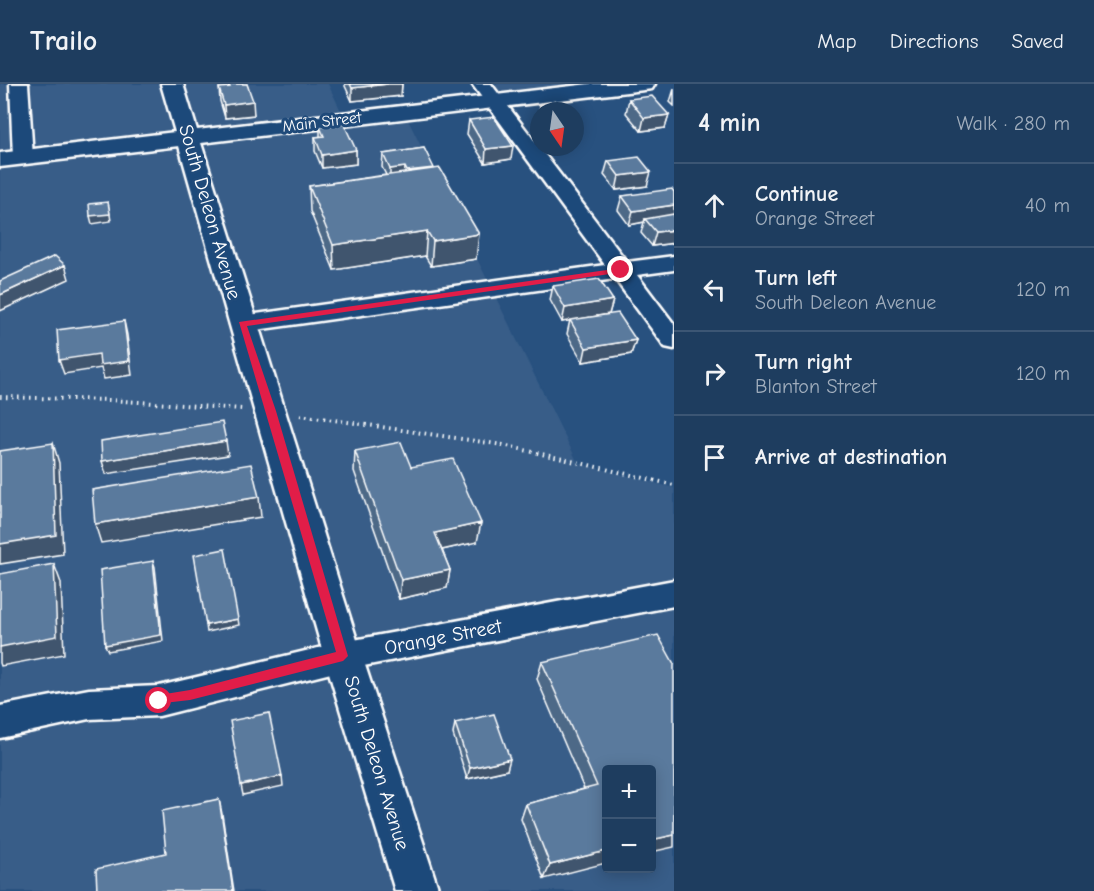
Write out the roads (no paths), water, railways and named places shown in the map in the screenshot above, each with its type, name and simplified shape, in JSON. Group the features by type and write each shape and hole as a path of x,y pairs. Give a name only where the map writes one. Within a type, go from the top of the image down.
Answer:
{"street":[{"path":"19,84 22,157"},
{"name":"South Deleon Avenue","path":"172,84 242,324 272,411 343,656 417,891"},
{"path":"481,84 674,341"},
{"name":"Main Street","path":"0,160 644,84"},
{"path":"242,324 674,263"},
{"name":"Orange Street","path":"0,722 89,704 159,701 343,656 674,593"}]}
